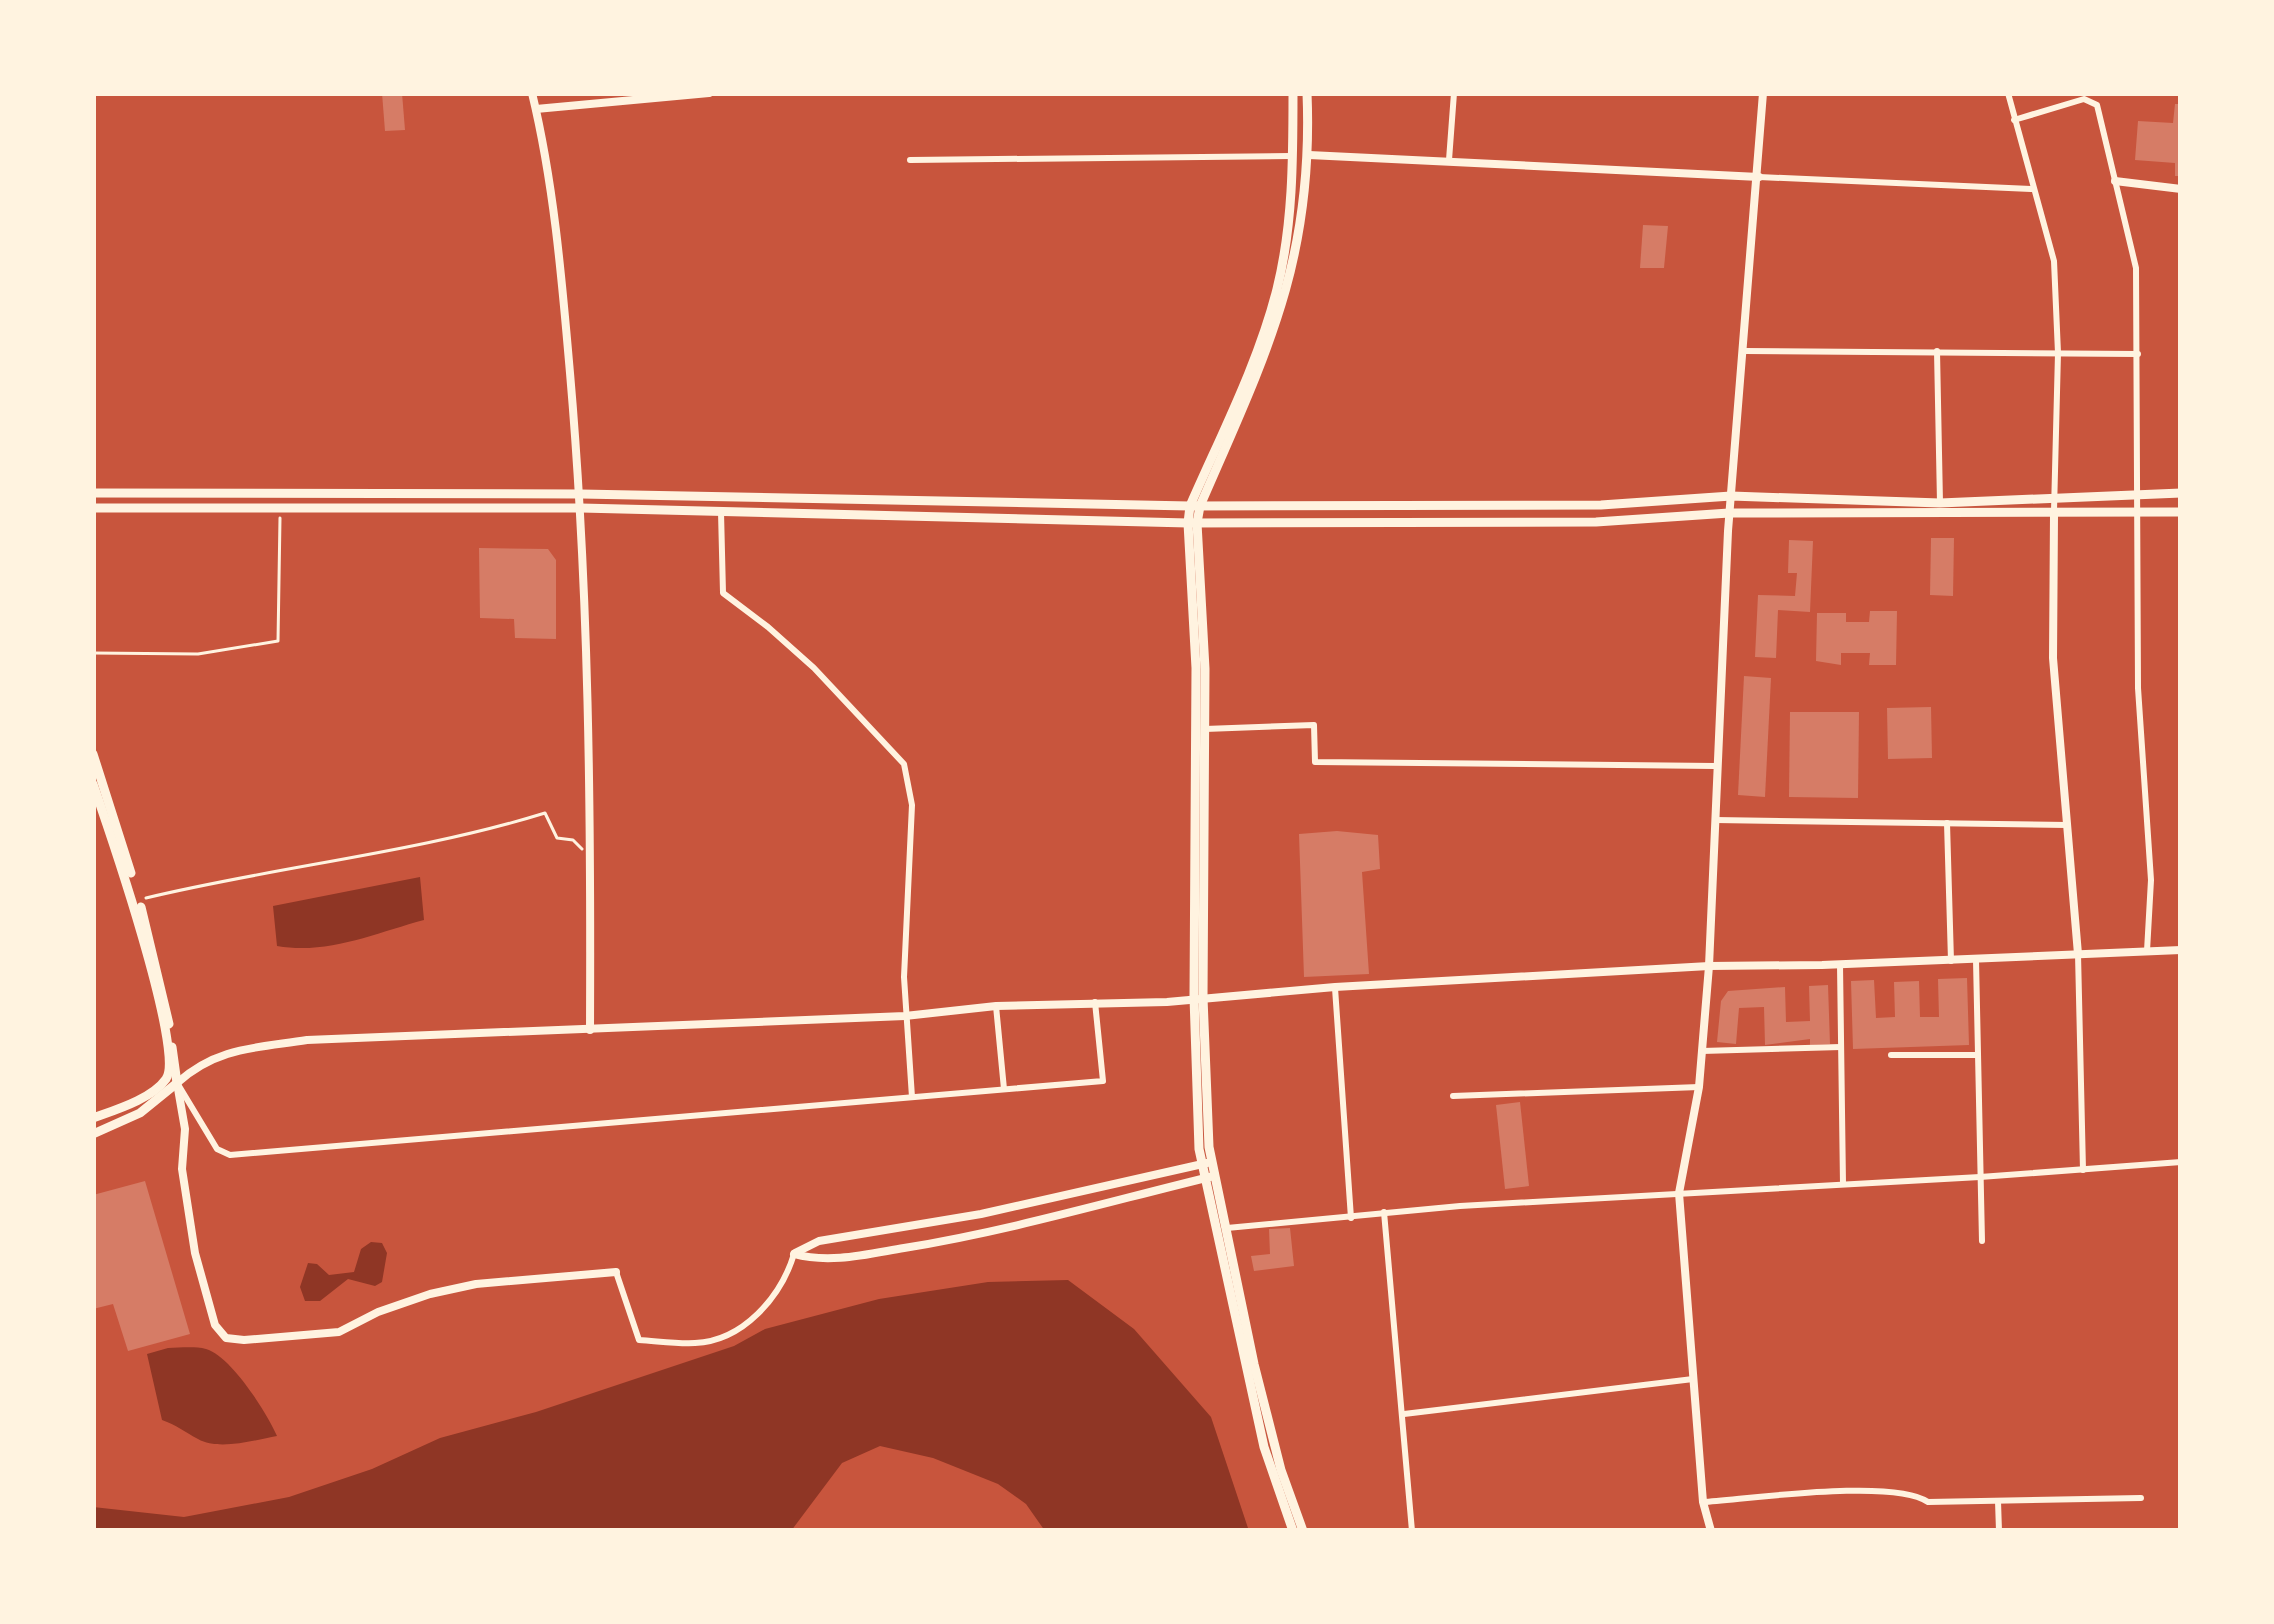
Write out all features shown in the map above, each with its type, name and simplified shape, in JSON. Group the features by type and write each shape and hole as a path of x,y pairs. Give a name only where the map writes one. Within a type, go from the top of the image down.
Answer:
{"main road":[{"path":"1293,93 1293,157 1276,292 1195,506 1193,523 1199,998 1206,1163 1264,1447 1293,1531"},
{"path":"1195,506 1245,406 1286,298 1309,155 1306,93"},
{"path":"93,493 581,494 1195,506 1600,505 1731,496 1940,502 2181,493"},
{"path":"93,508 581,508 1193,523 1595,522 1730,513 2181,512"},
{"path":"1193,523 1205,729 1199,998"},
{"path":"93,754 139,900 166,1008 171,1082 140,1113 93,1134"},
{"path":"93,784 134,901 171,1082"},
{"path":"93,1118 171,1082"},
{"path":"1209,1177 1281,1470 1304,1531"}],"street":[{"path":"532,93 565,312 581,494 591,858 590,1030"},
{"path":"536,109 709,93"},
{"path":"1449,160 1454,93"},
{"path":"1711,1531 1703,1502 1678,1192 1699,1087 1709,966 1731,496 1763,93"},
{"path":"2008,93 2054,261 2058,353 2053,658 2078,954 2083,1170"},
{"path":"2014,120 2090,98 2097,104 2136,268 2138,688 2151,880 2147,951"},
{"path":"1309,155 2032,189"},
{"path":"910,160 1293,157"},
{"path":"2115,181 2181,189"},
{"path":"1745,351 2138,354"},
{"path":"1937,351 1940,502"},
{"path":"721,512 723,593 814,668 904,764 912,805 905,1016 912,1096"},
{"path":"1205,729 1314,724 1315,762 1715,766"},
{"path":"1715,820 2067,825"},
{"path":"1946,823 1951,961"},
{"path":"171,1082 219,1054 307,1040 905,1016 997,1006 1709,966 2181,950"},
{"path":"1976,960 1982,1240"},
{"path":"1840,964 1843,1184"},
{"path":"1335,987 1351,1218"},
{"path":"171,1082 218,1149 230,1155 1103,1081 1095,1002"},
{"path":"997,1006 1004,1089"},
{"path":"1702,1051 1841,1047"},
{"path":"1891,1055 1978,1054"},
{"path":"171,1082 185,1129 182,1169 195,1253 215,1325 226,1338 244,1340 339,1332 378,1312 476,1284 616,1271 639,1340 697,1343 733,1333 762,1311 787,1274 794,1254 818,1241 981,1214 1206,1163"},
{"path":"1453,1096 1699,1087"},
{"path":"1225,1228 1384,1212 2181,1162"},
{"path":"794,1254 818,1260 922,1245 1209,1177"},
{"path":"1384,1212 1412,1531"},
{"path":"1404,1414 1693,1379"},
{"path":"1703,1502 1838,1491 1917,1494 1928,1502 2141,1498"},
{"path":"1998,1501 1999,1531"}],"path":[{"path":"93,652 198,654 278,641 280,510"},
{"path":"139,900 245,874 487,831 545,813 557,838 573,840 591,858"}],"shaded area":[{"path":"420,877 424,920 333,945 277,946 273,906"},
{"path":"371,1242 382,1243 387,1253 382,1282 375,1286 348,1279 320,1301 305,1301 300,1287 308,1263 329,1275 354,1272 361,1249"},
{"path":"1068,1280 1134,1329 1211,1417 1249,1531 1045,1531 1026,1504 998,1484 933,1458 880,1446 842,1463 791,1531 93,1531 93,1507 184,1517 289,1497 372,1469 440,1438 536,1412 734,1346 765,1329 879,1299 988,1282"},
{"path":"168,1348 201,1348 226,1362 247,1386 277,1436 216,1444 162,1420 147,1354"}],"building":[{"path":"382,93 402,93 405,130 385,131"},
{"path":"2175,104 2181,104 2181,176 2175,176 2175,163 2135,160 2138,121 2173,123"},
{"path":"1643,225 1668,226 1664,268 1640,268"},
{"path":"1931,538 1954,538 1953,596 1930,595"},
{"path":"1789,540 1813,541 1810,612 1778,610 1776,658 1755,657 1758,595 1795,596 1797,573 1788,573"},
{"path":"479,548 548,549 556,560 556,639 515,638 514,619 480,618"},
{"path":"1870,611 1897,611 1896,665 1869,665 1870,653 1841,653 1841,665 1816,661 1817,613 1846,613 1846,622 1869,622"},
{"path":"1744,676 1771,678 1765,797 1738,795"},
{"path":"1931,707 1932,758 1888,759 1887,708"},
{"path":"1790,712 1859,712 1858,798 1789,797"},
{"path":"1299,834 1378,835 1380,869 1362,872 1369,974 1304,977"},
{"path":"1967,978 1969,1045 1853,1049 1851,981 1874,980 1876,1018 1895,1017 1894,982 1919,981 1920,1017 1939,1017 1938,979"},
{"path":"1828,985 1830,1044 1810,1045 1810,1039 1765,1045 1764,1007 1739,1008 1736,1044 1717,1042 1721,1001 1728,991 1785,987 1786,1022 1810,1021 1809,986"},
{"path":"1520,1102 1529,1186 1505,1189 1496,1105"},
{"path":"145,1181 190,1334 128,1351 113,1304 93,1309 93,1195"},
{"path":"1290,1228 1294,1266 1254,1271 1251,1256 1270,1254 1269,1229"}]}
